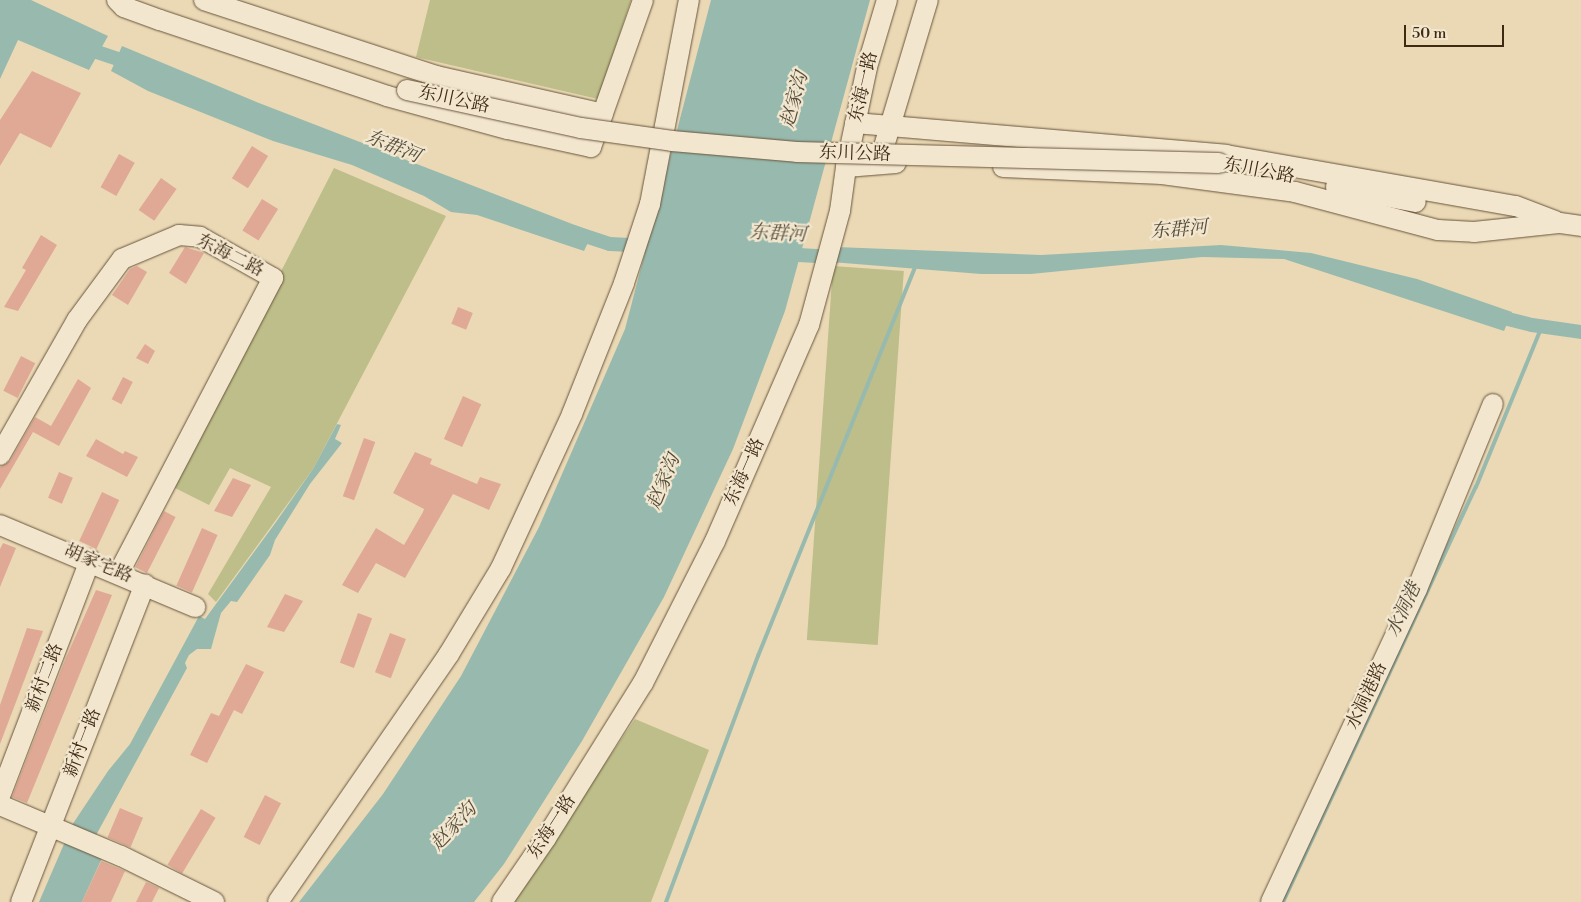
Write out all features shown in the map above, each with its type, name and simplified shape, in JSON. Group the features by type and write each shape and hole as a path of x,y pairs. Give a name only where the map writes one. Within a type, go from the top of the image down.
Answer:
{"street":[{"path":"117,0 124,7 160,20 387,96 508,129 591,146 644,0"},
{"name":"东川公路","path":"143,0 407,90 581,128 691,143 797,152 1219,163 1373,196 1581,226"},
{"path":"204,0 436,76 603,114"},
{"path":"278,902 430,686 501,568 572,414 624,283 650,204 689,0"},
{"name":"东海一路","path":"502,902 546,838 643,683 715,541 809,325 840,211 855,123 886,0"},
{"path":"879,162 928,0"},
{"path":"855,123 1226,155 1516,206 1559,223"},
{"path":"846,167 879,162 1162,174 1295,192 1438,230 1474,232 1559,223"},
{"name":"东海二路","path":"0,455 77,320 122,259 179,235 200,236 273,278 119,572"},
{"name":"水洞港路","path":"1271,902 1418,589 1493,404"},
{"name":"胡家宅路","path":"0,525 119,572 195,606"},
{"name":"新村二路","path":"0,796 90,560"},
{"name":"新村一路","path":"21,902 145,584"},
{"path":"0,805 121,856 214,902"}],"green space":[{"path":"430,0 631,0 598,99 416,57"},
{"path":"334,168 446,216 313,469 216,602 208,594 271,487 230,468 209,505 171,486"},
{"path":"833,266 904,271 878,645 807,640"},
{"path":"635,719 709,750 651,902 511,902"}],"water":[{"path":"0,0 31,0 108,36 89,70 18,40 0,79"},
{"name":"赵家沟","path":"711,0 870,0 785,311 733,449 664,597 582,741 504,864 474,902 299,902 383,794 461,676 539,527 625,329"},
{"path":"122,46 259,103 593,232 584,251 477,215 451,212 424,196 352,165 273,141 148,91 111,71"},
{"path":"1221,245 1311,253 1417,279 1512,312 1504,331 1284,259 1202,257 1031,274 981,274 831,262 836,247 1041,255"},
{"path":"337,424 341,425 335,439 342,443 310,484 275,540 270,555 237,602 231,601 221,613 211,649 197,649 189,655 185,663 187,668 94,839 70,828 108,771 130,744 199,616 205,619 276,522 313,469"},
{"path":"67,837 102,858 82,902 39,902"}],"building":[{"path":"32,71 81,93 51,148 20,133 0,166 0,120"},
{"path":"252,146 268,156 248,188 232,178"},
{"path":"119,154 135,163 116,196 101,187"},
{"path":"161,178 177,189 154,221 139,210"},
{"path":"262,199 278,209 259,240 242,230"},
{"path":"41,235 57,245 18,311 4,307 26,270 22,268"},
{"path":"185,247 204,253 186,284 169,273"},
{"path":"137,266 147,272 128,305 112,295 130,269"},
{"path":"458,307 473,313 466,330 451,324"},
{"path":"145,344 155,351 148,364 136,358"},
{"path":"21,356 35,363 18,398 3,391"},
{"path":"123,377 133,382 121,404 112,399"},
{"path":"78,379 91,388 59,446 33,432 0,489 0,467 10,461 35,417 51,426"},
{"path":"463,396 481,404 462,447 444,439"},
{"path":"364,438 375,442 354,500 343,496"},
{"path":"96,439 123,454 125,451 138,457 127,477 86,456"},
{"path":"415,452 432,459 430,464 477,484 480,477 501,484 489,510 453,494 405,578 376,563 358,593 342,585 376,528 404,545 423,512 424,509 393,493"},
{"path":"59,472 73,478 62,504 48,498"},
{"path":"233,478 251,485 232,517 214,511"},
{"path":"102,492 119,500 96,549 79,541"},
{"path":"164,511 176,517 147,573 135,567"},
{"path":"202,528 218,535 192,592 176,586"},
{"path":"3,543 16,548 0,587 0,549"},
{"path":"96,590 112,595 27,803 12,797 65,660"},
{"path":"285,594 303,601 284,632 267,627"},
{"path":"358,613 372,618 354,668 340,663"},
{"path":"27,628 43,631 0,744 0,705"},
{"path":"390,633 406,639 391,678 375,672"},
{"path":"246,664 264,672 242,714 234,710 207,763 190,755 211,713 219,716"},
{"path":"265,795 281,803 260,845 244,837"},
{"path":"120,808 143,818 131,847 107,837"},
{"path":"201,809 216,818 182,873 168,865"},
{"path":"101,861 125,871 111,902 82,902"},
{"path":"146,882 159,888 152,902 136,902"}],"waterway":[{"name":"东群河","path":"82,47 133,64"},
{"name":"东群河","path":"573,232 610,244 645,246"},
{"name":"东群河","path":"781,254 834,257"},
{"path":"666,902 758,656 916,264"},
{"name":"东群河","path":"1492,315 1532,325 1581,332"},
{"name":"水洞港","path":"1283,902 1476,487 1542,326"}]}
